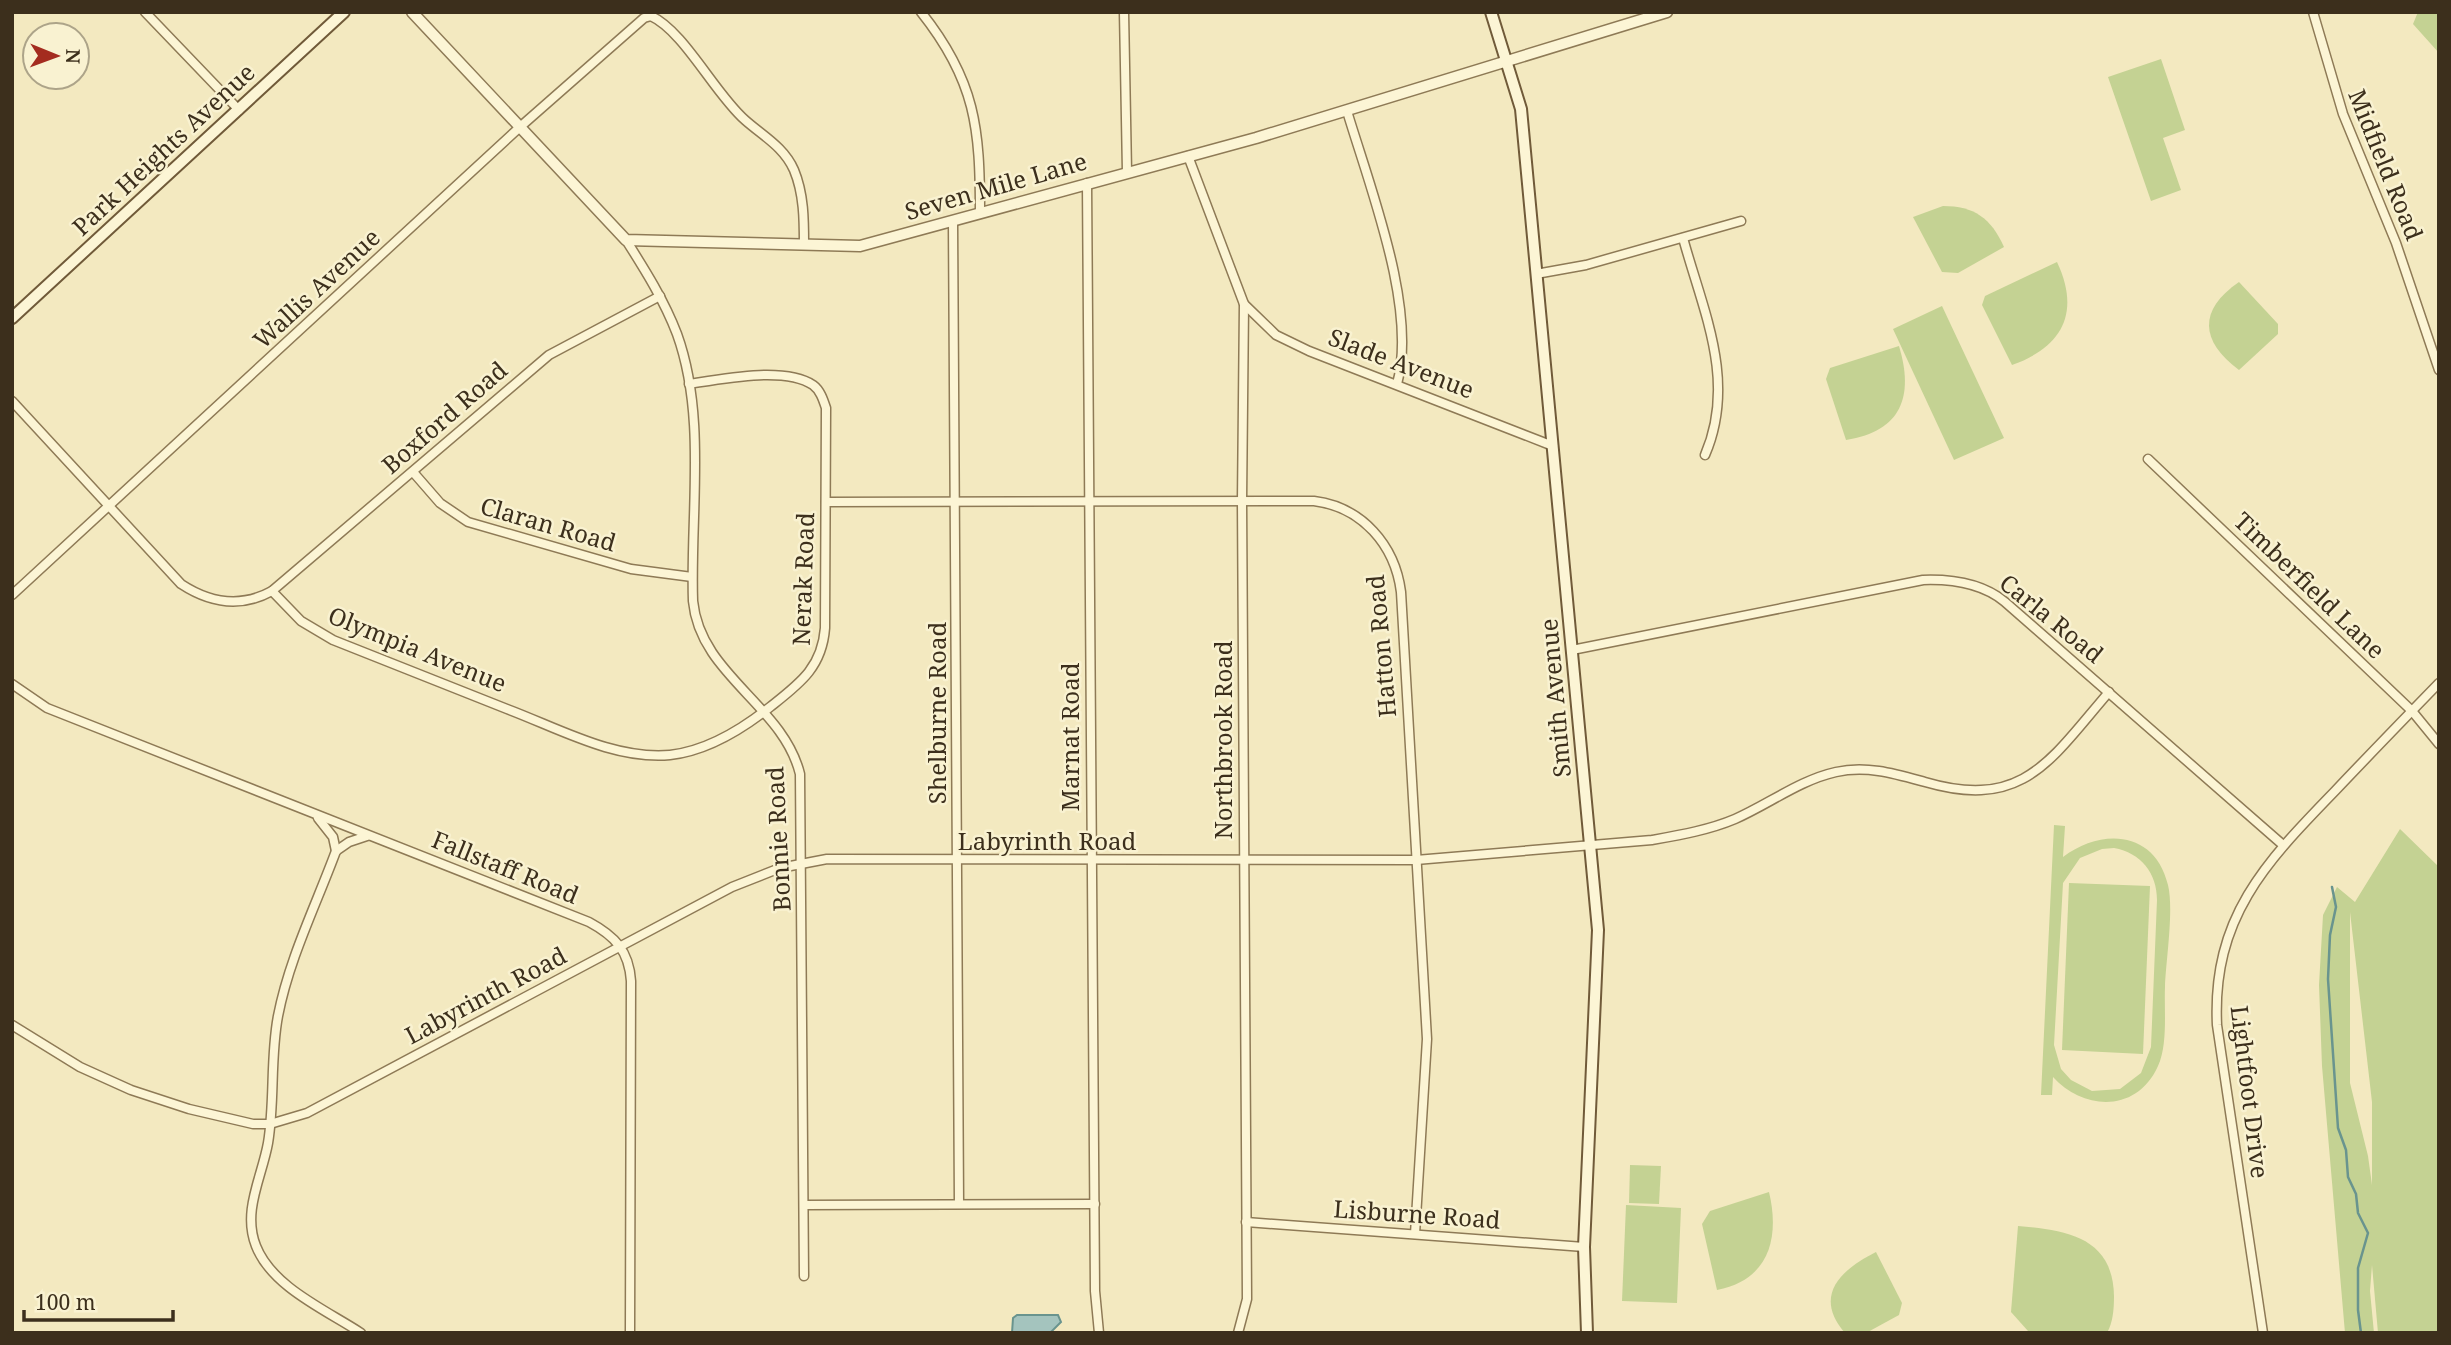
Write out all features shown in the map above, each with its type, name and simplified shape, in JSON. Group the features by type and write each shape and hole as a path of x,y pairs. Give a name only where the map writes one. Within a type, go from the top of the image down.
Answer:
{"main road":[{"name":"Park Heights Avenue","path":"12,318 344,12"},
{"path":"1491,12 1508,63"},
{"name":"Smith Avenue","path":"1508,63 1521,109 1591,845 1598,954 1584,1247 1587,1333"}],"street":[{"path":"145,12 239,110"},
{"path":"412,12 626,240"},
{"path":"921,12 947,47 971,100 979,147 980,213"},
{"path":"1124,12 1127,172"},
{"name":"Seven Mile Lane","path":"626,240 860,246 1347,111 1667,12"},
{"name":"Midfield Road","path":"2312,12 2343,114 2396,243 2439,370"},
{"name":"Wallis Avenue","path":"12,595 520,127 636,24 651,16 667,26 731,105 786,156 793,169 802,200 804,245"},
{"path":"1347,111 1394,277 1402,346 1397,384"},
{"name":"Northbrook Road","path":"1188,156 1244,304 1242,501 1247,1299 1238,1333"},
{"name":"Marnat Road","path":"1087,183 1095,1291 1098,1333"},
{"name":"Shelburne Road","path":"953,221 959,1204"},
{"path":"1536,274 1586,265 1741,221"},
{"path":"1683,238 1715,354 1720,388 1718,418 1705,455"},
{"name":"Bonnie Road","path":"626,240 660,296 677,335 689,384 693,433 694,615 702,639 717,662 786,741 797,761 800,774 803,863 804,1276"},
{"name":"Boxford Road","path":"272,591 549,355 660,296"},
{"name":"Slade Avenue","path":"1244,304 1276,335 1553,446"},
{"name":"Nerak Road","path":"689,384 737,377 798,379 819,391 826,408 825,628 822,653 802,682 763,713"},
{"path":"12,401 171,575 193,592 215,600 237,602 272,591"},
{"name":"Timberfield Lane","path":"2148,459 2412,711 2439,744"},
{"name":"Claran Road","path":"412,472 453,515 468,522 631,569 692,577"},
{"name":"Hatton Road","path":"826,502 1314,501 1341,507 1366,523 1387,548 1394,562 1401,592 1427,1040 1415,1234"},
{"name":"Carla Road","path":"1572,650 1923,580 1967,584 1996,594 2283,845"},
{"name":"Olympia Avenue","path":"272,591 301,621 333,640 617,750 652,755 684,752 718,740 763,713"},
{"name":"Lightfoot Drive","path":"2263,1333 2220,1046 2217,998 2221,959 2236,914 2263,868 2439,683"},
{"name":"Fallstaff Road","path":"12,684 47,708 589,922 621,945"},
{"name":"Labyrinth Road","path":"12,1025 80,1067 131,1090 223,1117 270,1124 307,1113 732,887 803,863 827,859 1416,860 1653,840 1711,828 1733,820 1801,784 1845,770 1890,772 1956,791 1986,791 2012,785 2050,760 2109,692"},
{"path":"314,814 333,836 337,851"},
{"path":"361,1333 281,1280 256,1246 250,1220 266,1156 274,1042 283,992 337,851 349,842 369,835"},
{"path":"621,945 628,960 631,981 631,1333"},
{"path":"804,1205 1095,1203"},
{"name":"Lisburne Road","path":"1246,1222 1584,1247"}],"green space":[{"path":"2418,12 2439,12 2439,53 2413,24"},
{"path":"2161,59 2185,130 2163,138 2181,190 2151,201 2108,77"},
{"path":"1943,206 1964,208 1980,216 1993,228 2004,247 1958,273 1942,272 1913,217"},
{"path":"2057,262 2067,297 2062,326 2055,338 2044,348 2012,365 1982,305 1985,296"},
{"path":"2239,282 2278,324 2278,334 2239,370 2217,348 2209,326 2216,303"},
{"path":"1942,306 2004,438 1954,460 1893,329"},
{"path":"1899,346 1905,381 1899,408 1880,429 1846,440 1826,379 1830,368"},
{"path":"2054,825 2065,826 2063,857 2094,841 2125,840 2139,844 2151,853 2161,867 2170,895 2165,1027 2158,1066 2149,1081 2137,1092 2124,1099 2094,1101 2066,1088 2053,1077 2052,1095 2041,1095","holes":["2102,849 2124,851 2146,866 2156,890 2151,1047 2141,1073 2120,1089 2092,1091 2071,1080 2061,1069 2054,1045 2063,883 2080,858"]},
{"path":"2400,829 2439,867 2439,1333 2378,1333 2372,1265 2370,1291 2374,1333 2345,1333 2322,1066 2319,985 2323,915 2337,887 2355,902","holes":["2350,912 2372,1102 2372,1185 2368,1156 2350,1083"]},
{"path":"2069,883 2150,886 2143,1054 2062,1050"},
{"path":"1630,1165 1661,1166 1659,1204 1629,1203"},
{"path":"1769,1192 1773,1225 1767,1254 1749,1277 1735,1285 1717,1290 1702,1224 1710,1211"},
{"path":"1626,1205 1681,1208 1677,1303 1622,1301"},
{"path":"2018,1226 2069,1234 2096,1249 2112,1276 2113,1311 2107,1333 2028,1331 2011,1312"},
{"path":"1876,1252 1902,1303 1899,1315 1866,1333 1845,1333 1835,1319 1831,1295 1835,1285 1852,1266"}],"water":[{"path":"1017,1315 1058,1315 1061,1322 1050,1333 1012,1333 1013,1318"}],"waterway":[{"path":"2332,887 2336,907 2330,935 2328,979 2338,1128 2346,1150 2348,1177 2356,1194 2358,1213 2368,1233 2358,1268 2361,1333"}]}
